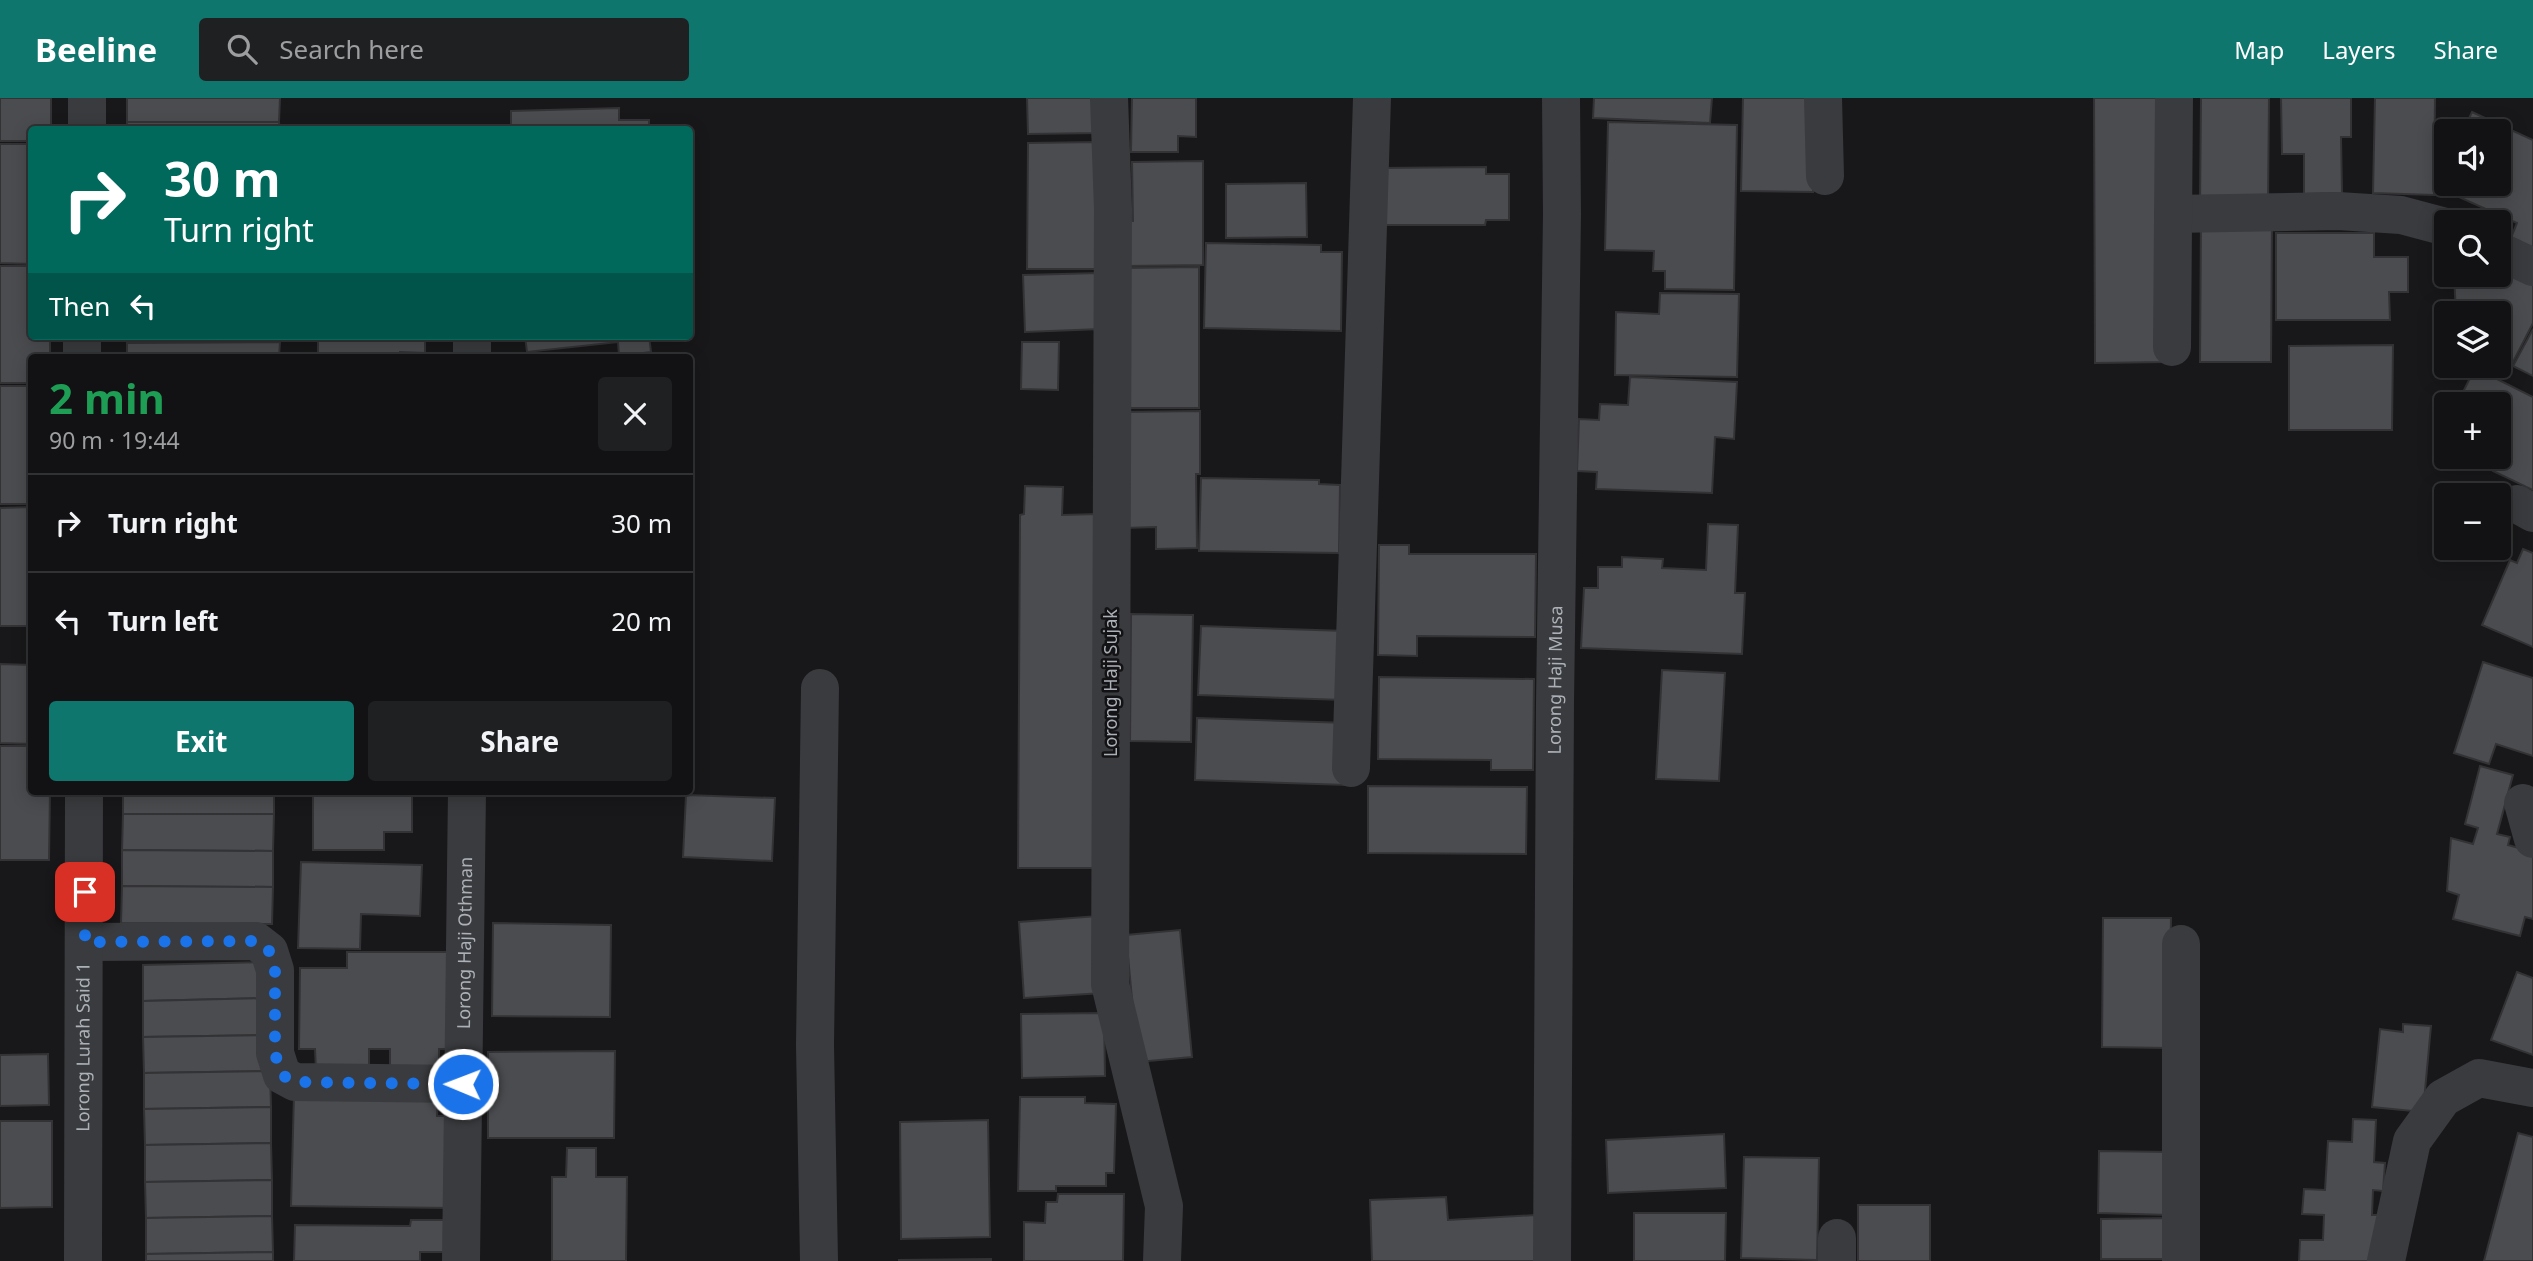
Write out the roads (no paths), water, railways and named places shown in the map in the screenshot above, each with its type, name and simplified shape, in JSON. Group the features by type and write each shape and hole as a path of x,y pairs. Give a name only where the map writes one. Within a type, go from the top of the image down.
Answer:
{"street":[{"path":"87,126 88,98"},
{"name":"Lorong Haji Sujak","path":"1109,98 1113,209 1110,984 1164,1206 1162,1261"},
{"path":"1351,768 1372,98"},
{"name":"Lorong Haji Musa","path":"1552,1261 1561,98"},
{"path":"1823,98 1825,176"},
{"path":"2172,347 2174,98"},
{"path":"2173,214 2338,211 2401,215 2434,224"},
{"path":"2511,257 2533,267"},
{"path":"818,1261 815,1045 820,688"},
{"name":"Lorong Lurah Said 1","path":"83,1261 84,795"},
{"name":"Lorong Haji Othman","path":"461,1261 467,795"},
{"path":"2523,803 2533,839"},
{"path":"85,942 257,941 269,951 275,970 275,1054 282,1075 295,1082 463,1084"},
{"path":"2181,944 2181,1261"},
{"path":"2386,1261 2413,1141 2443,1098 2479,1079 2524,1084 2533,1088"}]}
